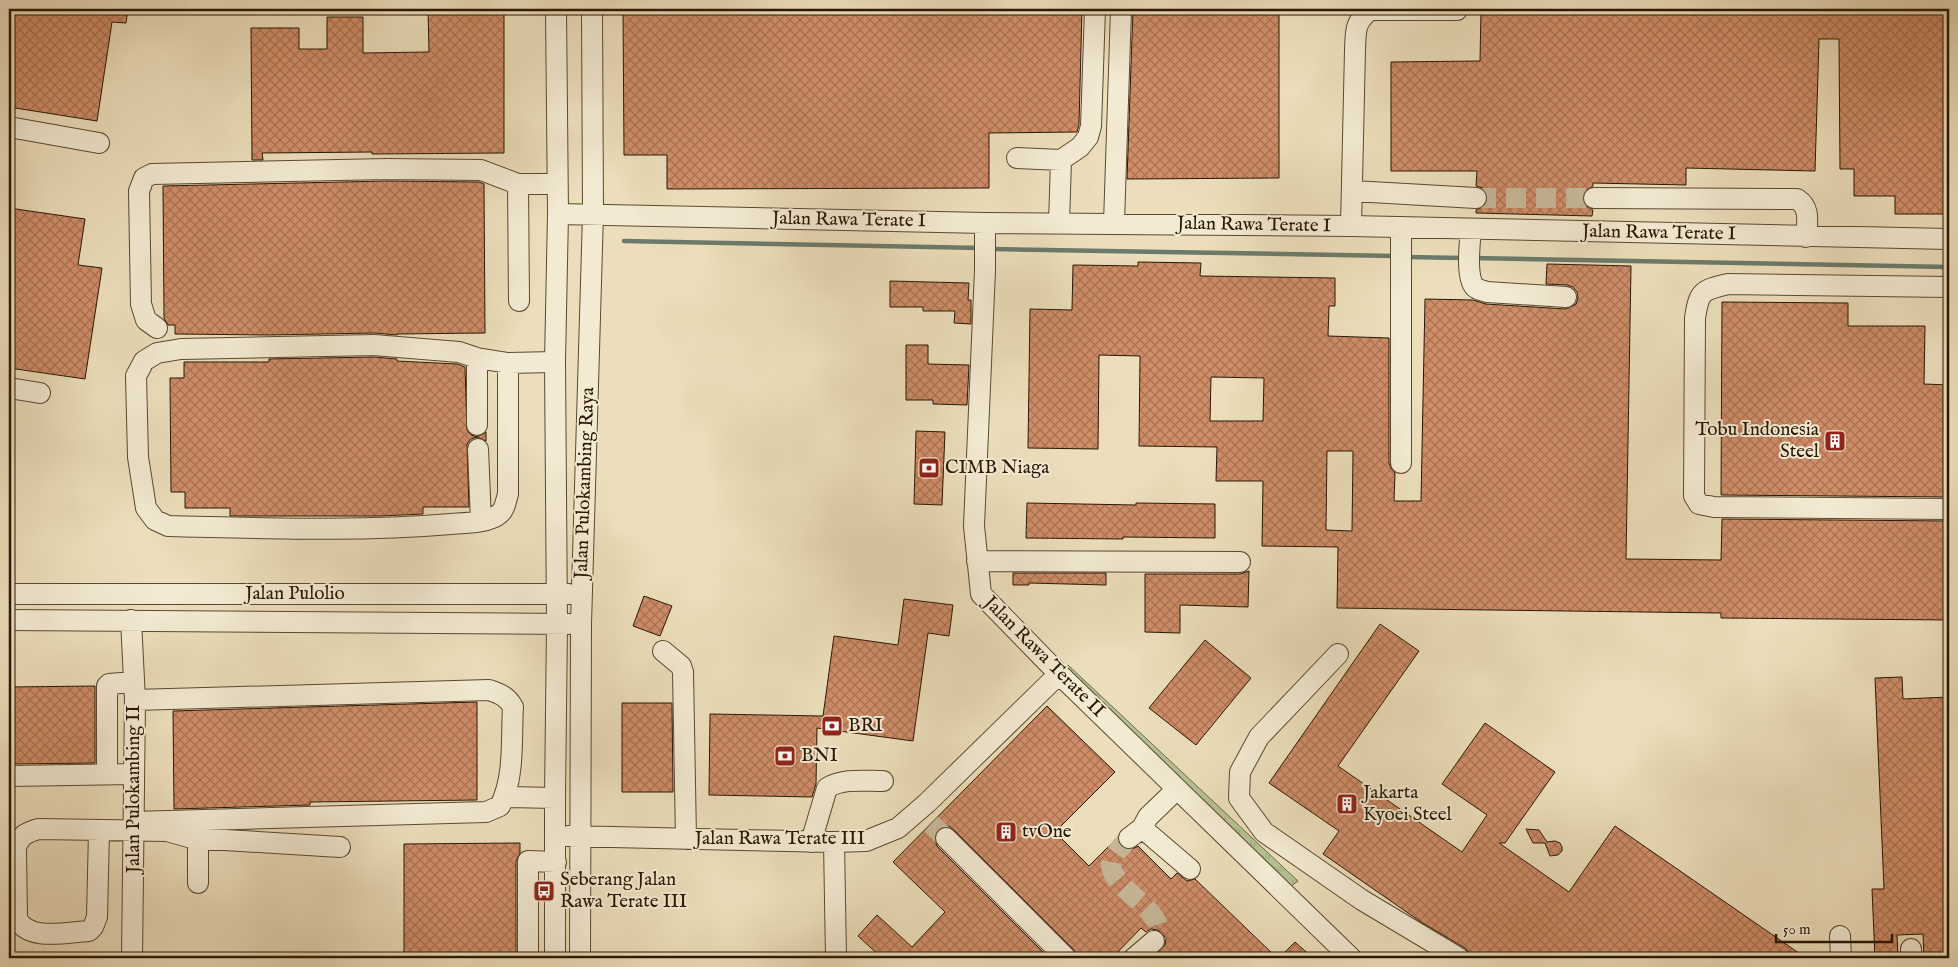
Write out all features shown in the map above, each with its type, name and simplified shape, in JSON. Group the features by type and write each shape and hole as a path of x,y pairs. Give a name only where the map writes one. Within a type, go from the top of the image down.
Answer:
{"street":[{"name":"Jalan Pulokambing Raya","path":"555,958 557,594 555,362 558,214 556,9"},
{"name":"Jalan Pulokambing Raya","path":"580,958 581,624 593,214 592,9"},
{"path":"1017,158 1061,160 1080,147 1088,138 1091,126 1094,9"},
{"path":"1114,223 1122,9"},
{"path":"1352,226 1353,191 1362,128 1355,50 1356,32 1360,18 1370,10 1457,10"},
{"path":"9,127 99,143"},
{"path":"1059,223 1061,160"},
{"path":"157,328 146,320 141,304 140,279 139,190 144,178 152,174 387,169 480,170 518,184 557,184"},
{"path":"518,184 519,301"},
{"path":"1353,191 1476,198"},
{"path":"1594,198 1797,199 1803,203 1808,213 1806,237"},
{"name":"Jalan Rawa Terate I","path":"558,214 984,231 1059,223 1114,223 1352,226 1401,237 1471,229 1949,239"},
{"path":"1471,229 1470,271 1471,282 1475,288 1487,292 1566,297"},
{"name":"Jalan Rawa Terate II","path":"984,231 974,526 981,594 1059,674 1351,958"},
{"path":"1401,237 1401,463"},
{"path":"1949,287 1728,284 1707,288 1698,301 1696,318 1694,496 1699,504 1714,507 1949,509"},
{"path":"508,363 508,494 505,506 499,515 481,521 414,527 350,529 168,526 155,520 146,508 138,457 136,376 144,361 157,353 181,349 374,345 459,352 477,358 508,363 555,362"},
{"path":"477,358 477,425"},
{"path":"9,388 40,393"},
{"path":"478,449 481,521"},
{"path":"977,561 1240,562"},
{"name":"Jalan Pulolio","path":"9,594 582,594"},
{"name":"Jalan Pulolio","path":"9,620 581,624"},
{"name":"Jalan Pulokambing II","path":"131,620 135,691 132,958"},
{"path":"664,651 680,666 683,672 686,839"},
{"path":"1338,654 1259,738 1240,772 1239,798 1264,832 1362,900 1460,958"},
{"name":"Jalan Rawa Terate III","path":"556,836 811,842 866,841 925,817 1059,674"},
{"path":"99,831 97,918 93,927 88,931 48,933 30,932 20,926 17,918 16,848 19,839 26,833 38,829 99,831 134,826 486,812 500,806 505,797 509,779 512,707 509,700 502,694 489,690 135,691 109,684 107,686 107,774"},
{"path":"9,776 134,774"},
{"path":"811,842 827,788 834,783 883,781"},
{"path":"1177,789 1148,817 1135,833 1190,869"},
{"path":"505,797 555,798"},
{"path":"134,826 198,838 340,847"},
{"path":"198,838 198,883"},
{"path":"946,838 1066,958"},
{"path":"834,842 836,958"},
{"path":"528,958 528,861 556,862"},
{"path":"1840,936 1841,958"},
{"path":"1134,958 1154,941"}],"green space":[{"path":"1068,665 1298,881 1283,892 1059,674"}],"building":[{"path":"9,9 128,9 126,23 112,22 97,121 9,107"},
{"path":"428,9 504,9 504,153 262,153 263,160 252,160 251,28 299,28 299,49 327,49 327,17 363,17 363,53 429,52"},
{"path":"623,9 1082,9 1079,124 1077,132 989,133 989,188 667,189 667,155 624,155"},
{"path":"1133,9 1279,9 1279,178 1127,179"},
{"path":"1481,9 1949,9 1949,214 1895,214 1895,196 1854,196 1854,169 1840,169 1839,39 1819,39 1815,171 1686,168 1686,185 1593,183 1593,186 1584,192 1582,197 1584,204 1593,210 1592,216 1476,213 1476,210 1486,205 1488,198 1483,188 1476,186 1477,171 1391,171 1391,62 1480,61"},
{"path":"387,181 479,182 484,184 485,333 397,335 374,333 175,334 175,325 168,325 164,318 163,186"},
{"path":"9,208 85,219 78,265 102,268 85,379 9,368"},
{"path":"1138,262 1201,263 1200,276 1335,278 1335,306 1329,306 1328,336 1389,338 1389,463 1395,473 1394,501 1421,501 1425,299 1473,300 1486,304 1566,309 1576,304 1577,292 1573,287 1567,285 1546,284 1547,264 1631,266 1626,559 1721,560 1722,519 1949,521 1949,620 1721,618 1721,613 1337,608 1338,547 1262,546 1263,481 1216,481 1217,447 1139,446 1140,356 1099,355 1098,449 1028,448 1030,309 1072,310 1073,265 1138,266","holes":["1211,377 1264,378 1263,421 1210,421","1327,451 1353,451 1352,531 1326,530"]},
{"path":"890,281 969,283 968,300 971,300 971,324 954,323 955,311 923,311 923,307 890,307"},
{"name":"Tobu Indonesia Steel","path":"1722,302 1848,303 1848,326 1925,326 1924,384 1949,385 1949,497 1721,495"},
{"path":"906,345 928,345 928,364 969,365 967,405 933,404 933,400 906,400"},
{"path":"374,357 397,359 397,361 457,364 465,367 467,430 471,435 477,437 471,439 467,444 469,507 423,507 423,514 380,516 230,516 230,508 185,508 185,492 171,492 170,378 184,378 184,362 269,362 269,359"},
{"name":"CIMB Niaga","path":"916,431 945,432 942,505 914,504"},
{"path":"486,432 486,441 477,437"},
{"path":"1027,503 1215,504 1215,538 1026,538"},
{"path":"1249,571 1248,607 1180,605 1180,633 1145,632 1145,574 1240,574"},
{"path":"1013,573 1106,573 1106,585 1029,583 1029,585 1013,585"},
{"path":"644,596 672,606 660,636 633,626"},
{"path":"904,599 953,605 949,636 928,633 913,741 817,728 816,784 812,797 709,795 710,714 823,716 834,636 898,645"},
{"name":"Jakarta Kyoei Steel","path":"1380,624 1419,651 1338,766 1462,852 1487,815 1442,784 1485,723 1555,772 1505,843 1499,843 1569,892 1615,826 1806,958 1474,958 1465,948 1421,922 1323,854 1339,831 1269,783"},
{"path":"1205,640 1251,678 1196,745 1149,708"},
{"path":"1902,677 1903,699 1949,697 1949,958 1924,958 1923,934 1897,935 1898,958 1875,958 1872,889 1884,889 1875,678"},
{"path":"95,686 95,763 9,764 9,687"},
{"path":"477,702 477,800 310,802 310,805 174,809 173,711"},
{"path":"622,703 672,703 673,792 622,792"},
{"name":"tvOne","path":"1047,706 1115,772 1055,832 1089,866 1118,837 1119,845 1124,849 1131,850 1138,846 1171,879 1177,873 1187,881 1195,879 1277,958 1152,958 1165,945 1166,938 1158,930 1151,929 1146,932 1141,928 1112,958 1078,958 1074,950 949,826 937,830 934,835 937,846 1049,958 882,958 858,936 877,915 912,947 945,912 893,862"},
{"path":"1526,829 1539,830 1547,842 1555,841 1560,843 1562,851 1558,855 1550,856 1545,843 1533,843"},
{"path":"520,843 520,853 516,861 516,958 404,958 404,844"},
{"path":"1295,942 1313,958 1279,958"}],"waterway":[{"path":"624,241 981,248"},
{"path":"991,249 1395,256"},
{"path":"1406,257 1463,258"},
{"path":"1473,258 1949,267"}],"tunnel":[{"path":"1476,198 1594,198"},
{"path":"931,824 946,838"},
{"path":"1129,838 1114,856 1111,865 1113,874 1154,917 1158,926 1154,941"}],"place":[{"name":"Tobu Indonesia Steel","path":"1835,441"},
{"name":"CIMB Niaga","path":"929,468"},
{"name":"BRI","path":"832,726"},
{"name":"BNI","path":"785,756"},
{"name":"Jakarta Kyoei Steel","path":"1347,804"},
{"name":"tvOne","path":"1006,832"},
{"name":"Seberang Jalan Rawa Terate III","path":"544,891"}]}
